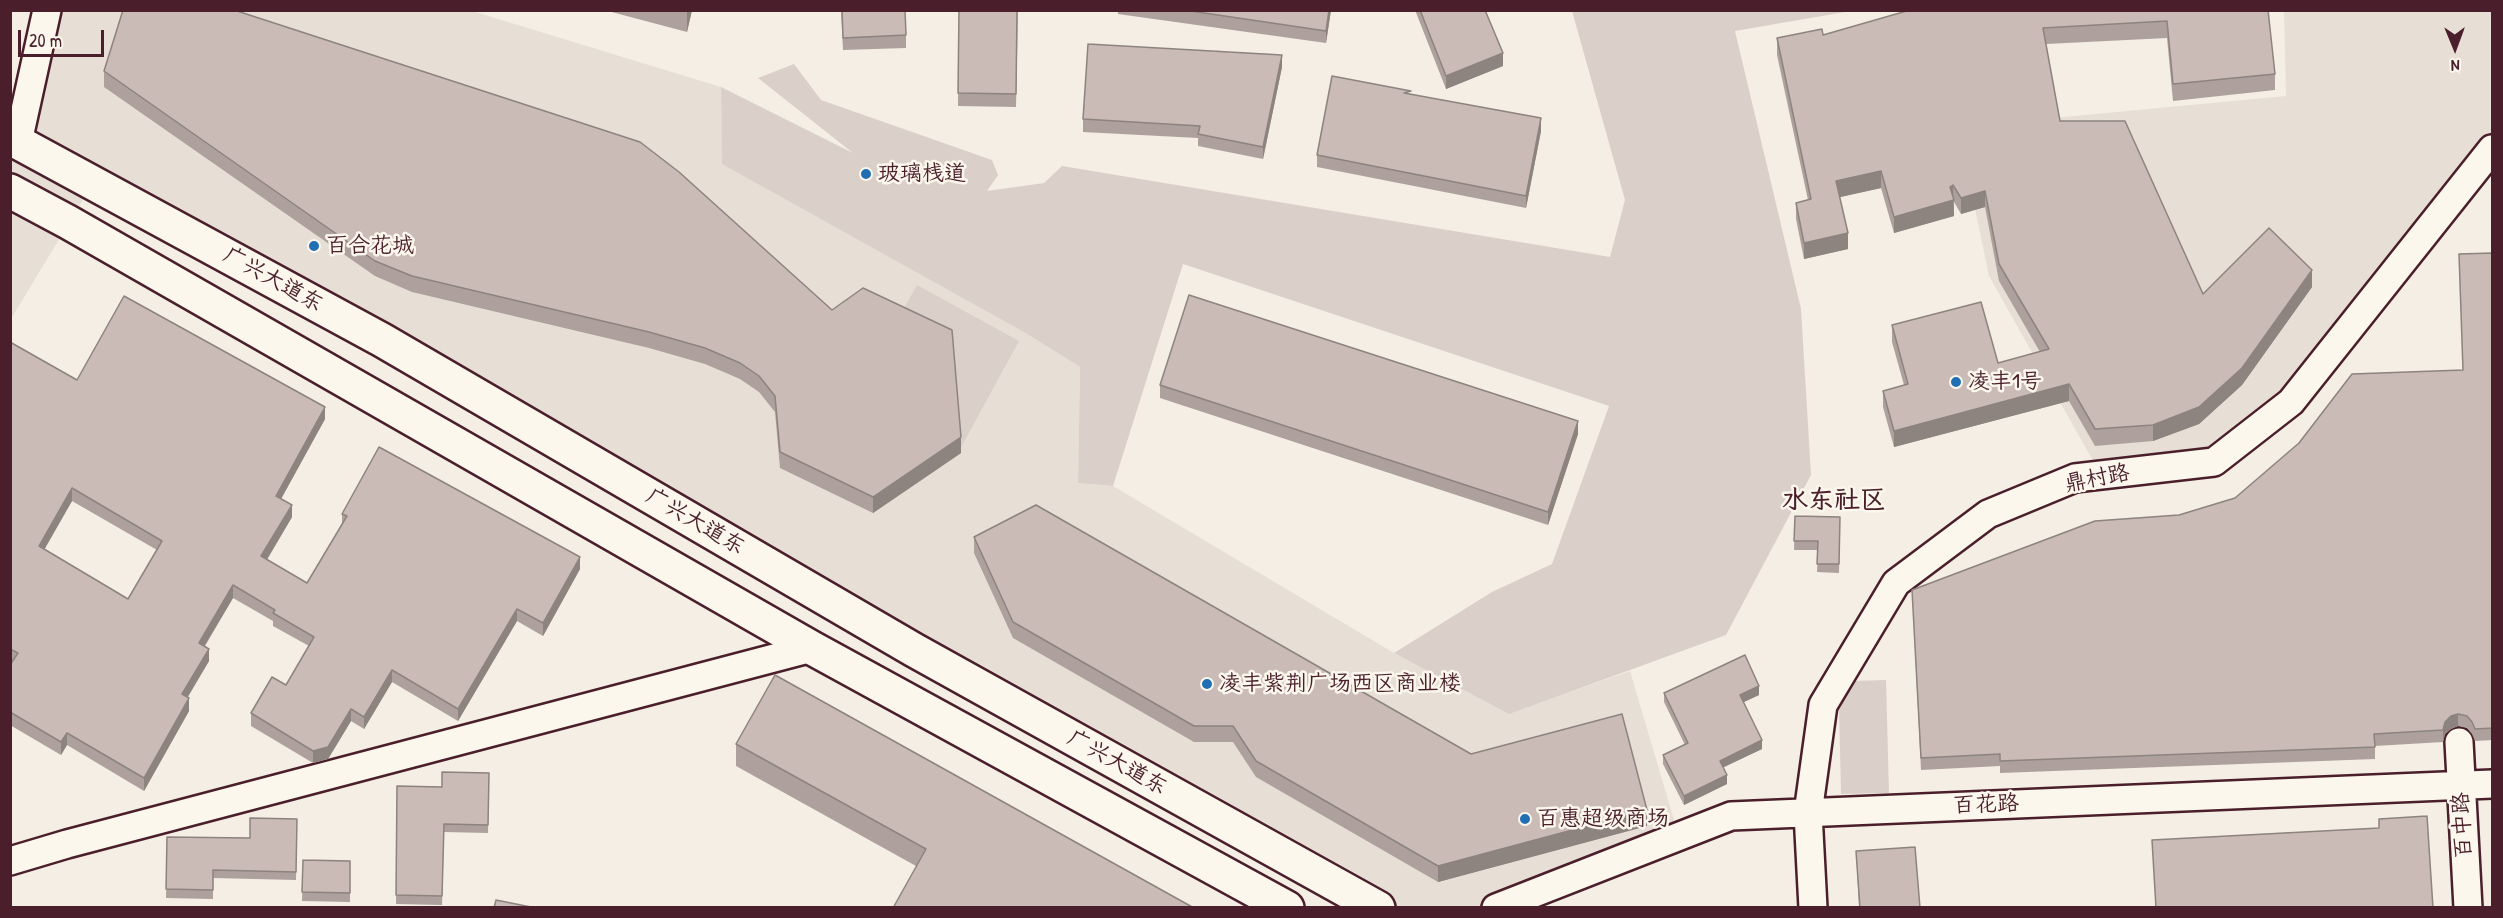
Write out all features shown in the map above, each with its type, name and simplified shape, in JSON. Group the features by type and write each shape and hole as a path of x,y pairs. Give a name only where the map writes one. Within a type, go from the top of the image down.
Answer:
{"highway":[{"name":"广兴大道东","path":"14,140 382,340 914,650 1378,908"},
{"name":"广兴大道东","path":"10,191 812,648 1287,908"}],"street":[{"path":"14,140 47,10"},
{"name":"鼎村路","path":"1813,908 1808,813 1823,705 1896,583 1988,514 2075,478 2214,462 2291,402 2493,149"},
{"path":"10,861 812,648"},
{"name":"百中路","path":"2459,742 2468,908"},
{"name":"百花路","path":"1496,908 1731,816 2493,784"}],"shaded area":[{"path":"47,11 472,11 721,87 723,164 1027,334 1080,367 1078,483 1113,486 1394,653 1509,713 1630,671 1679,837 1496,907 1378,907 93,183 11,319 11,138"},
{"path":"1572,11 1851,11 1735,31 1801,309 1811,475 1726,635 1509,714 1394,653 1492,592 1552,564 1609,406 1183,264 1113,486 1078,483 1080,367 1027,334 722,164 721,87 853,153 758,78 794,64 821,100 992,160 998,175 987,191 1044,183 1062,166 1610,257 1625,200"},
{"path":"2284,11 2492,11 2492,149 2291,402 2214,462 2101,475 1989,276 1958,127 2286,96"},
{"path":"917,285 1019,341 959,451 856,395"},
{"path":"1886,680 1889,793 1841,794 1839,709 1854,681"}],"building":[{"path":"123,10 234,10 640,142 679,172 832,310 863,288 952,330 961,437 873,497 780,452 775,396 759,376 740,363 705,348 649,332 412,276 375,261 104,71"},
{"path":"842,10 905,10 906,35 843,38"},
{"path":"959,10 1017,10 1016,94 958,93"},
{"path":"1184,10 1329,10 1326,31"},
{"path":"1420,10 1485,10 1503,53 1446,76"},
{"path":"1910,10 2268,10 2275,74 2173,84 2167,21 2043,28 2060,121 2125,121 2203,294 2269,228 2312,270 2242,368 2199,407 2153,425 2095,429 2069,384 1894,431 1883,391 1908,384 1892,325 1981,302 1998,363 2049,349 1999,264 1985,191 1961,198 1953,185 1950,187 1954,200 1894,217 1881,171 1836,181 1848,233 1804,243 1796,203 1811,199 1777,38 1822,29 1823,35"},
{"path":"1088,44 1282,55 1263,147 1198,134 1200,126 1083,119"},
{"path":"1332,76 1411,91 1404,93 1541,118 1526,196 1317,155"},
{"path":"2493,253 2493,728 2475,729 2467,716 2458,714 2451,716 2445,722 2443,730 2374,734 2375,747 2000,761 2000,754 1921,758 1912,590 2095,521 2179,515 2235,498 2299,443 2352,374 2463,370 2459,254"},
{"path":"1189,295 1578,421 1548,512 1160,385"},
{"path":"124,296 325,407 276,496 292,505 261,556 307,583 347,516 342,514 379,447 580,557 543,623 517,609 458,709 392,670 364,717 351,709 328,747 313,751 251,713 272,677 286,685 314,637 273,613 275,610 233,585 199,643 209,649 182,694 189,698 144,778 67,733 61,742 10,712 10,665 18,653 10,649 10,342 77,380","holes":["72,488 162,541 128,599 39,546"]},
{"name":"凌丰紫荆广场西区商业楼","path":"1036,505 1471,754 1622,714 1647,810 1438,866 1256,761 1233,726 1194,726 1013,622 974,537"},
{"path":"1795,516 1840,517 1839,564 1817,564 1818,541 1794,541"},
{"path":"1745,655 1759,686 1740,695 1762,740 1720,761 1727,775 1684,796 1663,755 1688,743 1664,693"},
{"path":"775,675 1194,908 893,908 926,849 736,744"},
{"path":"442,772 489,773 488,825 444,824 442,896 396,895 397,786 442,787"},
{"path":"2427,816 2433,908 2156,908 2152,840 2379,828 2379,819"},
{"path":"250,818 297,819 296,872 213,870 213,890 166,889 167,837 250,838"},
{"path":"1915,847 1920,908 1860,908 1856,851"},
{"path":"303,860 350,861 350,893 302,892"},
{"path":"496,900 536,908 494,908"}],"place":[{"name":"玻璃栈道","path":"866,174"},
{"name":"百合花城","path":"314,246"},
{"name":"凌丰1号","path":"1956,382"},
{"name":"凌丰紫荆广场西区商业楼","path":"1207,684"},
{"name":"百惠超级商场","path":"1525,819"}],"district":[{"name":"水东社区","path":"1834,501"}]}
